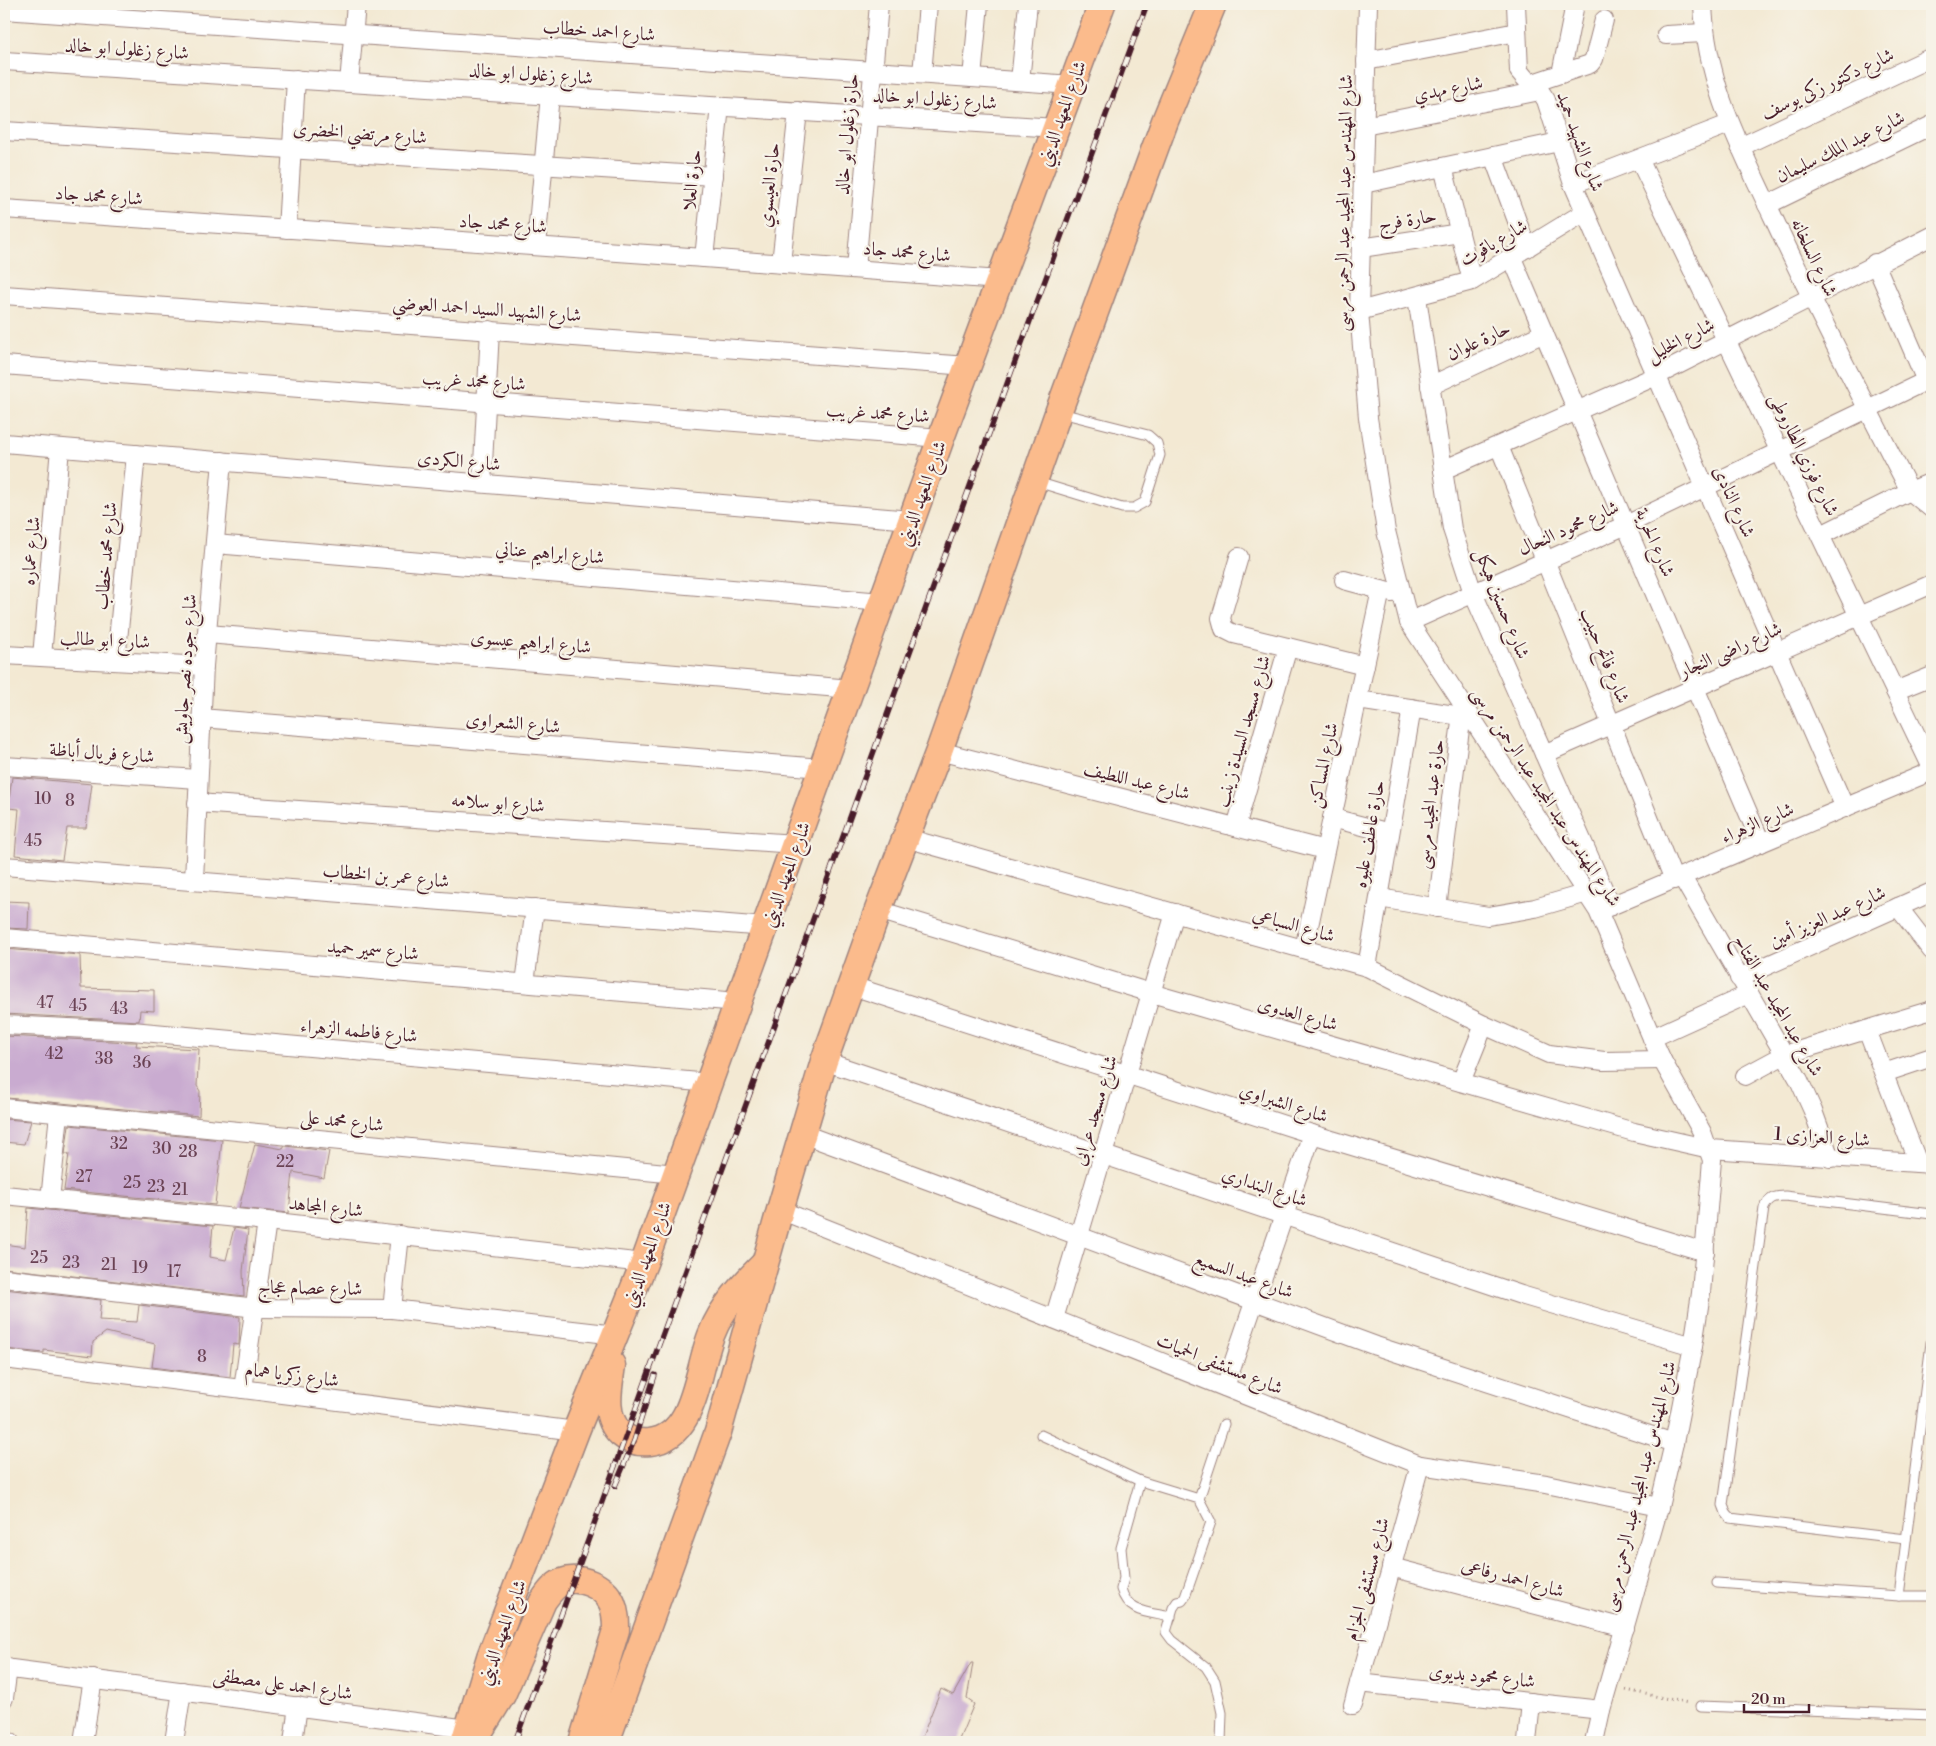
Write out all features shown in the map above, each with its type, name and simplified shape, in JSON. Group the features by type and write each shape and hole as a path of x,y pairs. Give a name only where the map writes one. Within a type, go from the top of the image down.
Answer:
{"main road":[{"name":"شارع المعهد الديني","path":"468,1738 490,1657 576,1431 644,1263 941,438 1102,4"},
{"path":"606,1742 718,1432 824,1061 878,910 939,751 1058,413 1165,121 1213,4"},
{"path":"616,1335 608,1404 612,1421 622,1434 634,1441 643,1443 655,1442 666,1437 683,1422 689,1409 712,1333 732,1299 765,1263"},
{"path":"468,1738 502,1695 543,1602 551,1590 562,1582 576,1580 590,1583 603,1590 612,1602 616,1615 616,1630 582,1742"}],"street":[{"path":"349,83 356,4"},
{"name":"حارة زغلول ابو خالد","path":"856,269 879,4"},
{"path":"922,74 928,4"},
{"path":"972,78 979,4"},
{"path":"1020,81 1028,4"},
{"name":"شارع المهندس عبد المجيد عبد الرحمن مرسى","path":"1368,4 1359,311 1370,428 1386,530 1409,622 1462,711 1586,893 1605,909 1652,1038 1710,1149 1712,1160 1705,1252 1694,1346 1659,1507 1600,1710 1594,1742"},
{"name":"شارع الشهيد حميد","path":"1516,4 1519,71 1546,100 1572,184 1585,212"},
{"path":"1561,74 1574,4"},
{"name":"شارع السلخانه","path":"1703,4 1704,33 1710,66 1740,147 1810,297 1910,491 1932,509"},
{"name":"شارع احمد خطاب","path":"4,10 1072,85"},
{"name":"شارع مهدي","path":"1364,126 1535,88 1561,74 1590,64 1594,59 1604,20"},
{"path":"1366,61 1517,32"},
{"path":"1666,35 1704,33"},
{"name":"شارع دكتور زكى يوسف","path":"1740,147 1932,57"},
{"name":"شارع زغلول ابو خالد","path":"4,61 1056,128"},
{"path":"287,229 296,79"},
{"path":"536,246 550,95"},
{"name":"حارة العلا","path":"704,258 720,106"},
{"name":"حارة العيسوي","path":"781,264 798,111"},
{"path":"1572,184 1730,124"},
{"name":"شارع عبد الملك سليمان","path":"1767,205 1932,125"},
{"name":"شارع مرتضي الخضرى","path":"4,131 713,176"},
{"path":"1362,184 1559,142"},
{"path":"1493,156 1528,248"},
{"name":"شارع فوزي الطاروطى","path":"1639,158 1932,770"},
{"path":"1443,167 1472,281"},
{"name":"شارع محمد جاد","path":"4,209 1000,280"},
{"name":"شارع ياقوت","path":"1359,311 1472,281 1585,212"},
{"name":"شارع النادى","path":"1585,212 1845,808"},
{"name":"حارة فرج","path":"1361,248 1460,232"},
{"name":"شارع الخليل","path":"1443,470 1656,376 1875,263 1932,236"},
{"name":"شارع الحرية","path":"1512,258 1761,843"},
{"path":"1875,263 1929,380"},
{"name":"شارع الشهيد السيد احمد العوضي","path":"4,295 968,366"},
{"name":"شارع حسنين هيكل","path":"1416,297 1452,530 1474,593 1544,754 1605,909"},
{"path":"482,483 490,330"},
{"name":"حارة علوان","path":"1430,386 1544,333"},
{"name":"شارع محمد غريب","path":"4,365 941,438"},
{"name":"شارع محمود النحال","path":"1409,622 1626,525 1867,408 1929,380"},
{"name":"شارع الكردى","path":"4,443 912,520"},
{"name":"شارع فاتح حبيب","path":"1498,446 1611,724 1678,878"},
{"name":"شارع عماره","path":"42,657 60,448"},
{"name":"شارع محمد خطاب","path":"116,661 136,454"},
{"name":"شارع جوده نصر جاويش","path":"194,880 204,666 222,461"},
{"path":"1821,535 1932,482"},
{"name":"شارع ابراهيم عناني","path":"215,544 882,602"},
{"path":"1239,557 1221,618 1224,629 1234,634 1365,666"},
{"path":"1344,580 1402,596"},
{"name":"شارع راضى النجار","path":"1544,754 1932,584"},
{"name":"شارع المساكن","path":"1304,949 1381,590"},
{"name":"شارع ابراهيم عيسوى","path":"208,634 851,689"},
{"name":"شارع مسجد السيدة زينب","path":"1236,827 1288,647"},
{"name":"شارع ابو طالب","path":"4,655 204,666"},
{"path":"1895,691 1932,676"},
{"path":"1358,700 1412,708 1462,711"},
{"name":"حارة عاطف عليوه","path":"1367,966 1412,708"},
{"name":"حارة عبد المجيد مرسى","path":"1437,908 1462,711"},
{"name":"شارع الشعراوى","path":"201,718 822,768"},
{"name":"شارع عبد اللطيف","path":"939,751 1325,850"},
{"name":"شارع فريال أباظة","path":"4,766 198,779"},
{"name":"شارع الزهراء","path":"1605,909 1932,770"},
{"name":"شارع ابو سلامه","path":"197,803 795,844"},
{"path":"1332,818 1390,833"},
{"name":"شارع السباعي","path":"906,838 1367,966 1484,1025 1549,1054 1604,1061 1662,1060"},
{"name":"شارع عمر بن الخطاب","path":"4,866 766,927"},
{"name":"شارع عبد المجيد عبد الفتاح","path":"1678,878 1799,1080 1830,1158"},
{"name":"شارع عبد العزيز أمين","path":"1739,978 1932,892"},
{"path":"1379,898 1488,916 1535,908 1586,893"},
{"path":"1898,907 1932,952"},
{"path":"525,983 535,908"},
{"name":"شارع العدوى","path":"878,910 1151,993 1634,1132 1710,1149"},
{"name":"شارع مسجد عرابى","path":"1054,1319 1175,913"},
{"name":"شارع سمير حميد","path":"4,938 738,1002"},
{"name":"شارع الشبراوي","path":"852,986 1312,1134 1705,1252"},
{"path":"1652,1038 1749,994"},
{"path":"1745,1076 1784,1055 1932,1010"},
{"name":"شارع فاطمه الزهراء","path":"4,1025 132,1031 710,1083"},
{"path":"1461,1082 1484,1025"},
{"path":"1867,1030 1884,1073 1925,1163"},
{"path":"1884,1073 1932,1057"},
{"name":"شارع البنداري","path":"824,1061 1521,1295 1694,1346"},
{"name":"شارع محمد على","path":"4,1108 676,1174"},
{"path":"50,1200 59,1114"},
{"name":"شارع عبد السميع","path":"803,1134 1376,1346 1674,1443"},
{"path":"1224,1387 1312,1134"},
{"name":"شارع العزازى 1","path":"1710,1149 1925,1163"},
{"name":"شارع المجاهد","path":"4,1195 400,1235 644,1263"},
{"name":"شارع مستشفى الحميات","path":"780,1210 1420,1465 1546,1484 1659,1507"},
{"path":"243,1389 256,1308 266,1221"},
{"path":"392,1310 400,1235"},
{"name":"شارع عصام عجاج","path":"4,1278 256,1308 392,1310 616,1335"},
{"name":"شارع زكريا همام","path":"4,1358 576,1431"},
{"name":"شارع مستشفى الجزام","path":"1353,1705 1420,1465"},
{"name":"شارع احمد رفاعى","path":"1391,1567 1625,1628"},
{"path":"4,1698 6,1668"},
{"name":"شارع احمد على مصطفى","path":"6,1668 298,1706 468,1738"},
{"path":"83,1742 93,1679"},
{"name":"شارع محمود بديوى","path":"1359,1683 1600,1710"},
{"path":"174,1742 182,1691"},
{"path":"1527,1742 1531,1702"},
{"path":"293,1742 298,1706"},
{"path":"4,1741 10,1742"}],"lane":[{"path":"1034,481 1122,508 1134,508 1145,502 1160,455 1158,443 1148,435 1058,413"},
{"path":"1906,1539 1730,1518 1722,1505 1764,1208 1768,1200 1775,1196 1785,1196 1932,1214"},
{"path":"1899,1596 1932,1335"},
{"path":"1199,1499 1224,1424"},
{"path":"1042,1435 1140,1480 1199,1499 1211,1522 1185,1597 1182,1601 1177,1602 1166,1632 1168,1636 1206,1666 1215,1681 1222,1713 1221,1742"},
{"path":"1140,1480 1121,1548 1124,1578 1121,1588 1130,1605 1136,1610 1171,1617"},
{"path":"1718,1584 1899,1596 1932,1596"},
{"path":"1701,1706 1932,1715"}],"path":[{"path":"1608,1686 1701,1706"}],"building":[{"path":"12,777 92,784 86,828 67,828 62,860 15,855 19,809 8,808"},
{"path":"4,901 29,902 28,929 4,928"},
{"path":"4,949 80,955 81,988 154,990 154,1011 140,1010 139,1021 4,1014"},
{"path":"4,1036 137,1042 136,1046 199,1049 197,1086 200,1091 199,1116 7,1098 7,1076 4,1076"},
{"path":"4,1119 31,1121 24,1144 4,1142"},
{"path":"69,1125 222,1140 215,1205 64,1190 69,1154 65,1154"},
{"path":"255,1144 283,1149 285,1146 329,1151 324,1178 293,1172 289,1213 239,1208"},
{"path":"28,1208 213,1226 210,1257 226,1260 234,1228 248,1230 243,1271 244,1296 4,1268 4,1244 25,1247"},
{"path":"4,1289 101,1300 99,1320 137,1322 139,1305 240,1317 239,1345 233,1344 230,1377 152,1367 155,1344 106,1332 93,1342 92,1356 44,1350 44,1353 4,1349 7,1315 4,1316"},
{"path":"971,1663 973,1663 967,1699 974,1704 958,1742 920,1742 941,1689 953,1695"}],"railway":[{"path":"515,1742 1020,348 1147,4"},
{"path":"615,1486 634,1441 655,1375"}]}
